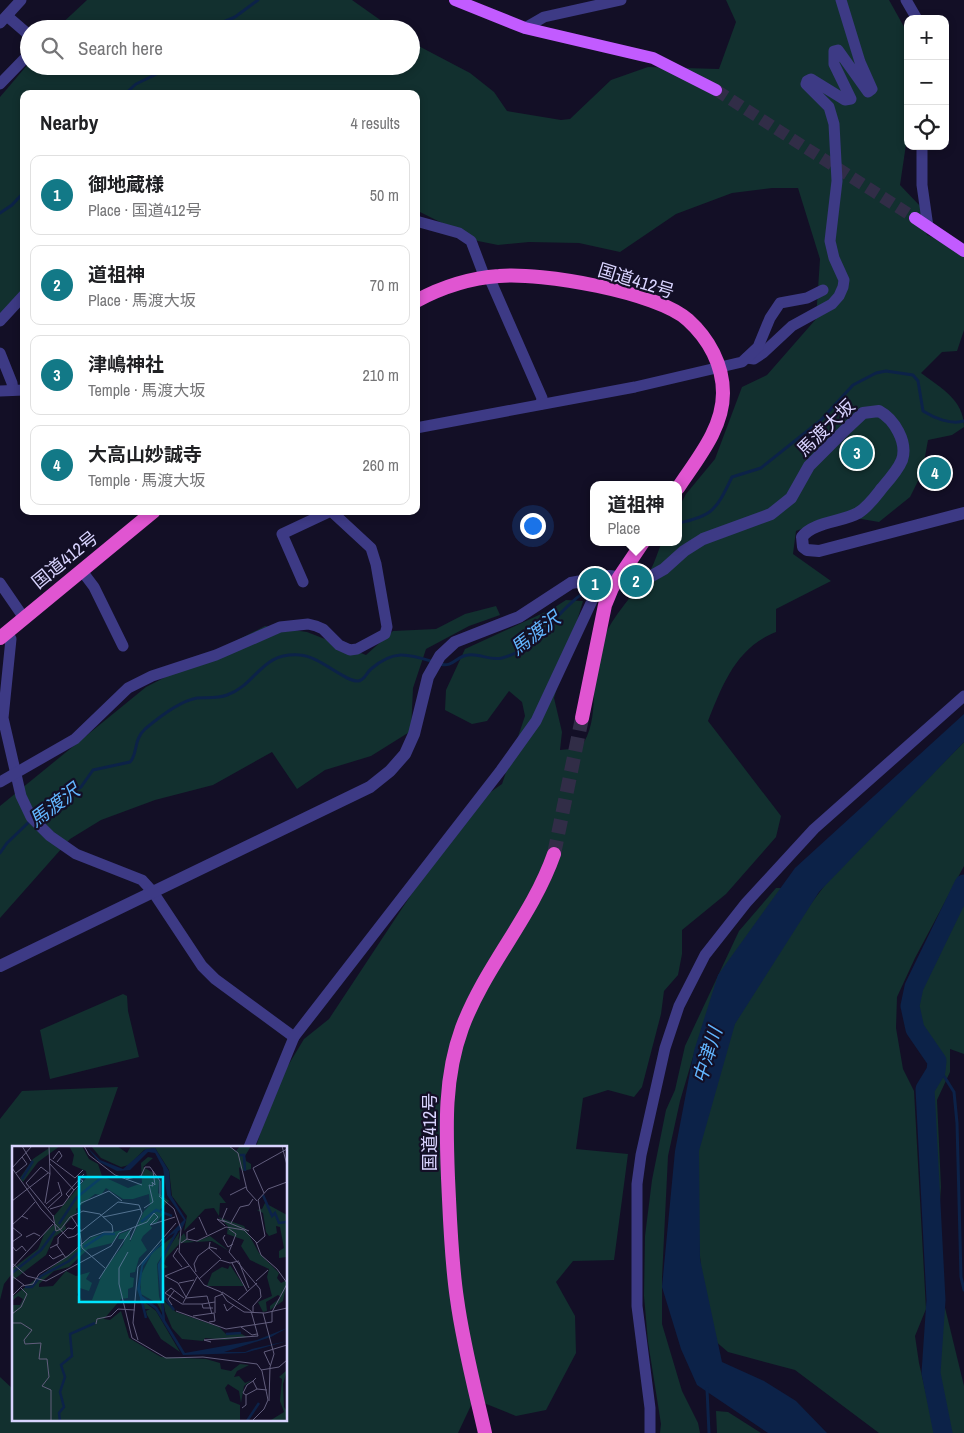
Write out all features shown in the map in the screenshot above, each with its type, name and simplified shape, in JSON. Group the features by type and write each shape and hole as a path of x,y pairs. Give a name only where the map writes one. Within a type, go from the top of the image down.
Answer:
{"highway":[{"name":"国道412号","path":"420,299 441,289 487,278 528,276 564,279 650,301 687,319 709,344 719,367 723,394 717,424 702,452 682,482"},
{"name":"国道412号","path":"3,635 149,515"},
{"path":"582,718 600,620 612,588 613,576 639,546"},
{"name":"国道412号","path":"484,1433 460,1318 452,1252 446,1121 448,1090 456,1045 471,1005 535,900 554,854"}],"main road":[{"path":"455,0 525,28 636,53 679,70 716,90"},
{"path":"915,218 964,251"}],"street":[{"path":"20,29 4,19 21,0"},
{"path":"525,28 544,17 621,0"},
{"path":"420,427 635,387 719,367 747,358 754,359 792,326 832,304 839,296 844,280 834,258 830,241 837,181 834,124 829,107 806,84 807,81 811,80 845,100 851,99 834,64 834,51 838,50 868,92 872,90 860,62 841,0"},
{"path":"906,0 915,15"},
{"path":"0,84 20,63"},
{"path":"922,150 922,185 928,227"},
{"path":"420,222 459,233 471,241 542,398 541,404"},
{"path":"747,358 758,347 778,305 783,302 807,298 823,290"},
{"path":"0,321 20,299"},
{"path":"0,353 12,383 18,390"},
{"path":"0,391 18,390"},
{"name":"馬渡大坂","path":"613,576 640,580 648,578 703,539 754,522 779,510 791,498 814,460 868,411 878,411 893,424 903,445 902,459 894,473 866,507 851,516 809,530 802,537 803,546 807,550 819,551 964,513"},
{"path":"303,582 279,529 320,515"},
{"path":"0,782 15,771 75,739 128,688 152,676 216,655 280,627 308,624 316,626 323,629 339,645 350,650 357,649 385,634 387,627 376,564 366,541 337,515"},
{"path":"82,571 94,587 122,646"},
{"path":"0,966 370,787 390,771 405,754 414,734 428,677 440,656 455,642 520,618 572,584 613,576"},
{"path":"249,1146 294,1037 501,770 536,721 598,588 613,576"},
{"path":"0,583 24,618"},
{"path":"3,635 11,639 3,718 21,796 31,817 47,834 76,854 142,880 153,892 202,966 215,979 294,1037"},
{"path":"650,1433 650,1408 639,1338 636,1297 637,1184 641,1155 666,1048 684,995 705,955 727,925 809,835 964,696"}],"green space":[{"path":"87,0 352,0 380,20 66,20"},
{"path":"726,0 889,0 904,27 905,150 900,185 920,206 927,235 964,250 964,330 957,351 942,352 921,373 956,402 963,418 964,427 952,435 928,440 922,473 910,497 879,522 844,516 821,521 796,531 793,554 831,581 776,609 776,632 762,639 741,657 726,681 708,721 781,816 776,837 726,894 682,930 682,954 678,975 664,991 661,1014 642,1087 634,1097 608,1090 583,1098 576,1149 628,1154 614,1260 573,1261 556,1282 575,1316 576,1353 546,1410 516,1416 474,1399 458,1433 0,1433 0,1377 12,1388 12,1420 288,1420 288,1146 256,1146 275,1087 304,1039 329,1019 469,807 502,784 525,716 522,702 509,691 487,721 472,724 445,710 446,690 465,649 552,609 566,600 583,601 554,698 562,732 560,750 580,748 591,724 595,668 602,641 618,613 650,571 660,546 682,546 682,501 715,459 742,387 767,375 816,319 820,259 798,188 772,188 732,193 676,214 620,252 579,243 529,242 498,245 478,241 420,212 420,90 20,90 20,306 0,318 0,97 20,74 420,75 420,47 470,73 494,92 507,111 561,120 570,119 611,80 648,67 719,69 736,22"},
{"path":"496,606 500,615 469,626 426,649 413,688 411,731 371,756 325,770 297,789 272,752 213,785 155,800 101,820 70,839 0,918 0,806 146,687 265,626 307,632 366,655 393,631 436,629 465,614"},
{"path":"964,742 964,866 915,958 897,997 896,1028 903,1069 914,1091 926,1309 915,1336 919,1363 935,1433 879,1433 795,1370 728,1352 714,1340 702,1284 697,1214 699,1145 714,1076 750,985 834,873"},
{"path":"776,888 785,888 711,1007 698,1040 680,1101 668,1156 662,1278 662,1324 682,1391 698,1423 700,1433 660,1433 661,1424 648,1342 644,1296 645,1236 652,1180 666,1110 675,1090 685,1046 739,931"},
{"path":"964,894 964,1054 950,1049 950,1072 937,1100 941,1187 939,1215 934,1215 929,1100 945,1070 937,1048 917,1015 927,966"},
{"path":"123,994 127,996 128,1011 139,1057 50,1079 40,1030"},
{"path":"118,1087 97,1146 12,1146 12,1274 4,1284 0,1300 0,1119 22,1091"},
{"path":"939,1283 964,1386 964,1433 950,1433 936,1368"},
{"path":"716,1411 728,1412 761,1433 717,1433"}],"water":[{"name":"中津川","path":"964,714 964,742 819,892 735,1024 699,1151 700,1259 722,1362 764,1381 796,1401 827,1433 768,1433 697,1385 681,1349 662,1287 675,1151 694,1051 718,975 795,868"}],"waterway":[{"path":"228,20 258,0"},
{"path":"129,90 136,84 154,75"},
{"path":"0,213 12,205 20,196"},
{"name":"馬渡沢","path":"682,522 707,514 718,503 732,477 761,468 821,420 853,385 876,373 886,371 913,375 918,381 923,411 943,420 964,421"},
{"name":"馬渡沢","path":"440,664 448,664 468,655 498,659 515,653 527,646 569,604 592,588"},
{"name":"馬渡沢","path":"36,818 50,809 64,794 81,787 93,770 130,762 141,733 169,710 197,698 227,695 246,684 267,663 276,658 287,655 307,656 346,678 358,681 379,663 394,656 409,655 434,662"},
{"name":"馬渡沢","path":"0,853 7,843 30,821"},
{"path":"943,1433 931,1373 936,1300 925,1089 936,1071 937,1061 915,1029 910,1006 914,987 964,884"},
{"path":"937,1065 954,1092 957,1123 961,1277 964,1290"},
{"path":"707,1389 709,1433"}],"tunnel":[{"path":"716,90 915,218"},
{"path":"554,854 582,718"}],"place":[{"name":"津嶋神社","path":"857,453"},
{"name":"大高山妙誠寺","path":"935,473"},
{"name":"道祖神","path":"636,581"},
{"name":"御地蔵様","path":"595,584"}]}
